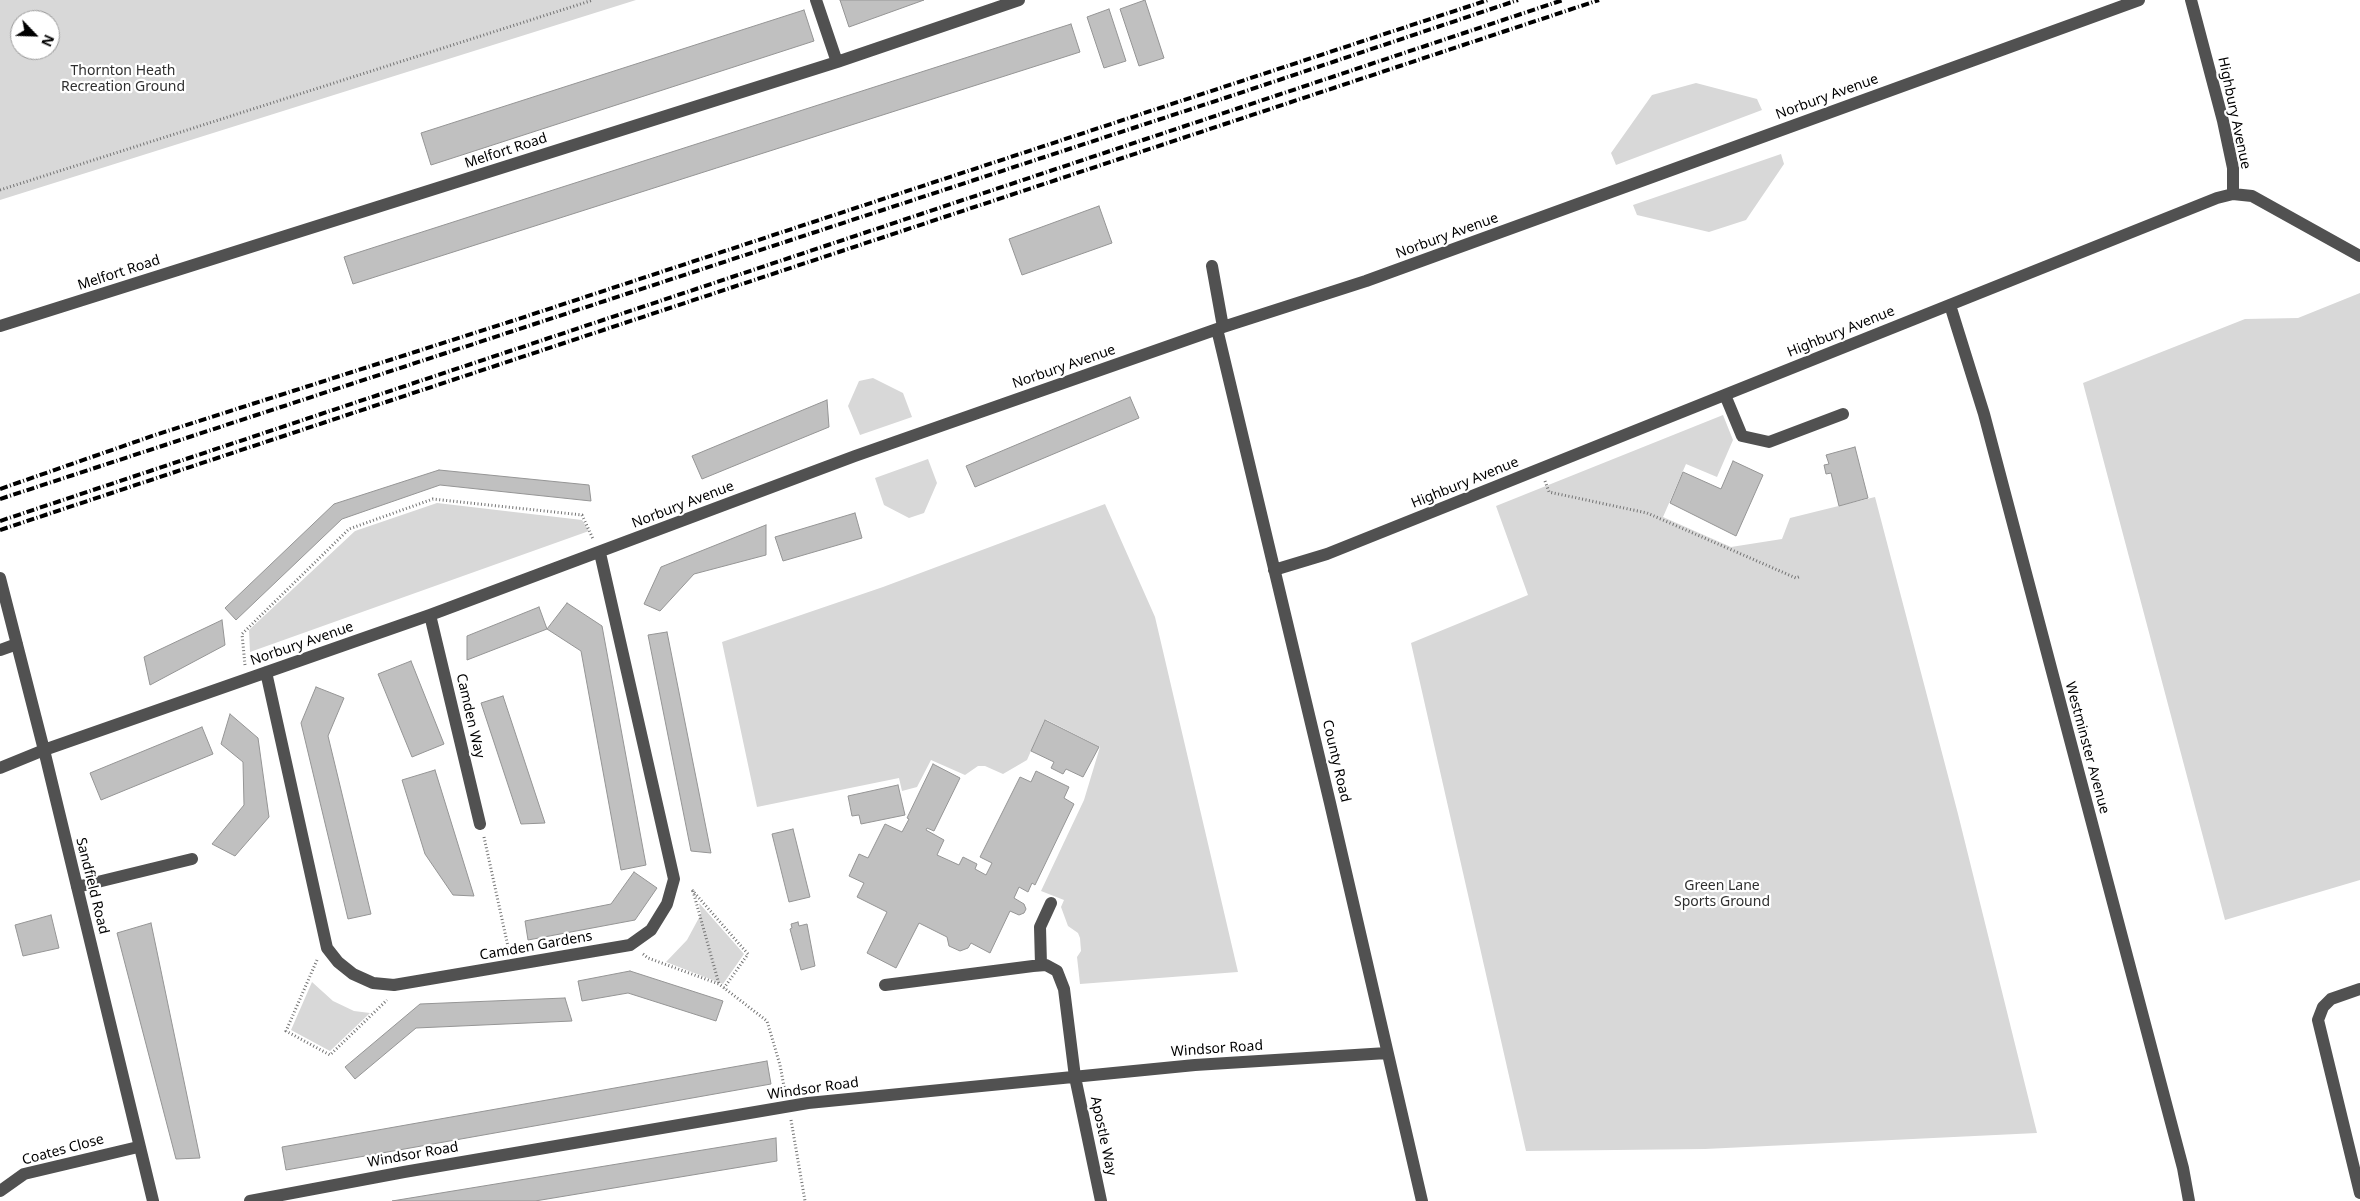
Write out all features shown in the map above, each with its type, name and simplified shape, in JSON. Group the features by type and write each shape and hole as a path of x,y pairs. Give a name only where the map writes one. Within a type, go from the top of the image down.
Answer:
{"street":[{"path":"816,0 837,62"},
{"name":"Melfort Road","path":"0,326 837,62 1019,0"},
{"name":"Norbury Avenue","path":"0,768 44,750 430,615 600,553 855,456 1220,328 1366,281 2139,0"},
{"name":"Highbury Avenue","path":"1274,570 1327,554 2217,198 2233,194 2233,168 2225,131 2191,0"},
{"path":"2233,194 2243,194 2262,200 2360,256"},
{"name":"County Road","path":"1212,266 1220,328 1274,570 1422,1201"},
{"name":"Westminster Avenue","path":"1950,305 1984,414 2183,1168 2189,1201"},
{"path":"1725,395 1742,436 1769,442 1843,414"},
{"name":"Camden Gardens","path":"326,948 338,962 353,974 372,983 394,985 630,945 651,930 667,904 674,879 600,553"},
{"name":"Sandfield Road","path":"0,578 44,750 138,1147 153,1201"},
{"name":"Camden Way","path":"430,615 480,824"},
{"path":"0,650 17,644"},
{"path":"266,672 326,948"},
{"path":"77,887 192,859"},
{"path":"885,984 1041,965 1040,927 1051,903"},
{"name":"Apostle Way","path":"1041,965 1052,968 1062,979 1075,1077 1101,1201"},
{"path":"2360,989 2330,999 2322,1006 2318,1020 2360,1193"},
{"name":"Windsor Road","path":"250,1201 404,1172 788,1106 1195,1064 1387,1053"},
{"name":"Coates Close","path":"0,1191 24,1174 138,1147"}],"path":[{"path":"0,190 594,0"},
{"path":"1539,470 1549,492 1647,513 1796,578 1801,576"},
{"path":"246,679 242,634 349,529 433,499 582,515 600,553"},
{"path":"480,824 487,845 512,966"},
{"path":"674,879 692,890 748,954 724,988"},
{"path":"692,890 719,984"},
{"path":"630,945 648,958 719,984 767,1021 780,1065 805,1201"},
{"path":"326,948 317,959 286,1031 330,1054 389,998 394,985"}],"green space":[{"name":"Thornton Heath Recreation Ground","path":"0,0 636,0 0,200"},
{"path":"1696,83 1757,99 1762,110 1616,165 1611,153 1652,95"},
{"path":"1781,154 1784,164 1746,220 1709,232 1637,215 1633,205"},
{"path":"2360,293 2360,880 2225,920 2083,383 2245,319 2298,318"},
{"path":"873,378 903,393 912,417 860,435 848,406 859,381"},
{"name":"Green Lane Sports Ground","path":"1723,415 1733,440 1717,477 1686,464 1663,517 1731,547 1782,539 1790,518 1875,497 1958,814 2037,1133 1705,1149 1526,1151 1411,643 1528,595 1496,506"},
{"path":"928,459 937,483 924,513 909,518 884,505 875,478"},
{"path":"437,503 582,520 589,531 250,652 249,630 355,531"},
{"path":"1105,504 1155,617 1238,972 1080,984 1077,957 1081,951 1078,933 1068,926 1061,907 1064,900 1041,891 1084,800 1100,747 1045,719 1027,760 1003,774 985,766 978,766 965,775 931,760 917,787 902,791 899,778 757,807 722,642 883,587"},
{"path":"699,903 744,954 723,984 666,962 687,940 701,914"},
{"path":"312,982 333,1001 354,1011 370,1013 330,1051 291,1030"}],"building":[{"path":"840,0 924,0 849,27"},
{"path":"1145,0 1164,58 1139,66 1120,9"},
{"path":"1109,9 1126,61 1104,68 1087,17"},
{"path":"804,10 814,41 431,165 421,133"},
{"path":"1071,24 1080,52 353,284 344,257"},
{"path":"1099,206 1112,243 1022,275 1009,239"},
{"path":"1130,397 1139,418 975,487 966,466"},
{"path":"827,400 829,427 702,479 692,456"},
{"path":"1855,447 1868,498 1839,506 1831,473 1826,474 1824,465 1829,464 1826,455"},
{"path":"1733,461 1763,475 1736,536 1670,503 1683,472 1721,489"},
{"path":"439,470 589,485 591,501 440,485 342,519 236,620 225,608 334,504"},
{"path":"855,513 862,538 783,561 775,537"},
{"path":"766,525 766,555 694,574 660,611 644,604 661,567"},
{"path":"567,603 602,626 646,865 621,870 581,651 547,629"},
{"path":"539,607 547,629 467,660 467,636"},
{"path":"222,620 225,645 150,685 144,657"},
{"path":"667,632 711,853 691,851 648,635"},
{"path":"411,661 444,744 412,757 378,674"},
{"path":"316,687 344,698 328,736 371,914 348,919 301,723"},
{"path":"503,696 545,823 521,824 481,703"},
{"path":"230,714 258,738 269,817 235,856 212,844 244,805 243,762 221,744"},
{"path":"1045,720 1099,747 1083,777 1066,769 1063,774 1051,768 1054,762 1031,751"},
{"path":"202,727 213,754 101,800 90,773"},
{"path":"933,764 960,778 934,831 927,828 926,830 944,840 937,855 959,865 963,857 977,864 975,869 986,875 992,863 980,857 1020,777 1031,782 1036,771 1069,787 1064,798 1074,804 1035,885 1032,883 1028,892 1019,887 1014,898 1024,904 1026,909 1024,913 1019,915 1010,911 990,953 971,943 968,948 960,951 949,946 947,937 919,923 896,968 867,953 887,912 857,897 864,883 849,876 859,854 868,858 885,824 902,832"},
{"path":"435,770 474,896 453,895 425,854 402,780"},
{"path":"898,785 905,815 861,824 859,815 852,816 848,796"},
{"path":"793,829 810,897 789,902 772,834"},
{"path":"634,872 657,888 635,920 528,940 525,921 611,904"},
{"path":"51,915 59,948 23,956 15,925"},
{"path":"798,922 799,926 807,924 815,966 801,970 790,929 792,928 791,924"},
{"path":"151,923 200,1158 176,1159 117,933"},
{"path":"630,971 723,1001 716,1021 628,993 582,1001 578,981"},
{"path":"565,998 572,1021 416,1028 355,1079 345,1067 420,1004"},
{"path":"767,1061 771,1084 286,1170 282,1147"},
{"path":"776,1138 777,1161 535,1201 392,1201"}],"railway":[{"path":"0,489 155,435 512,321 1488,0"},
{"path":"0,499 1237,94 1518,0"},
{"path":"0,521 1563,0"},
{"path":"0,530 1599,0"}]}
